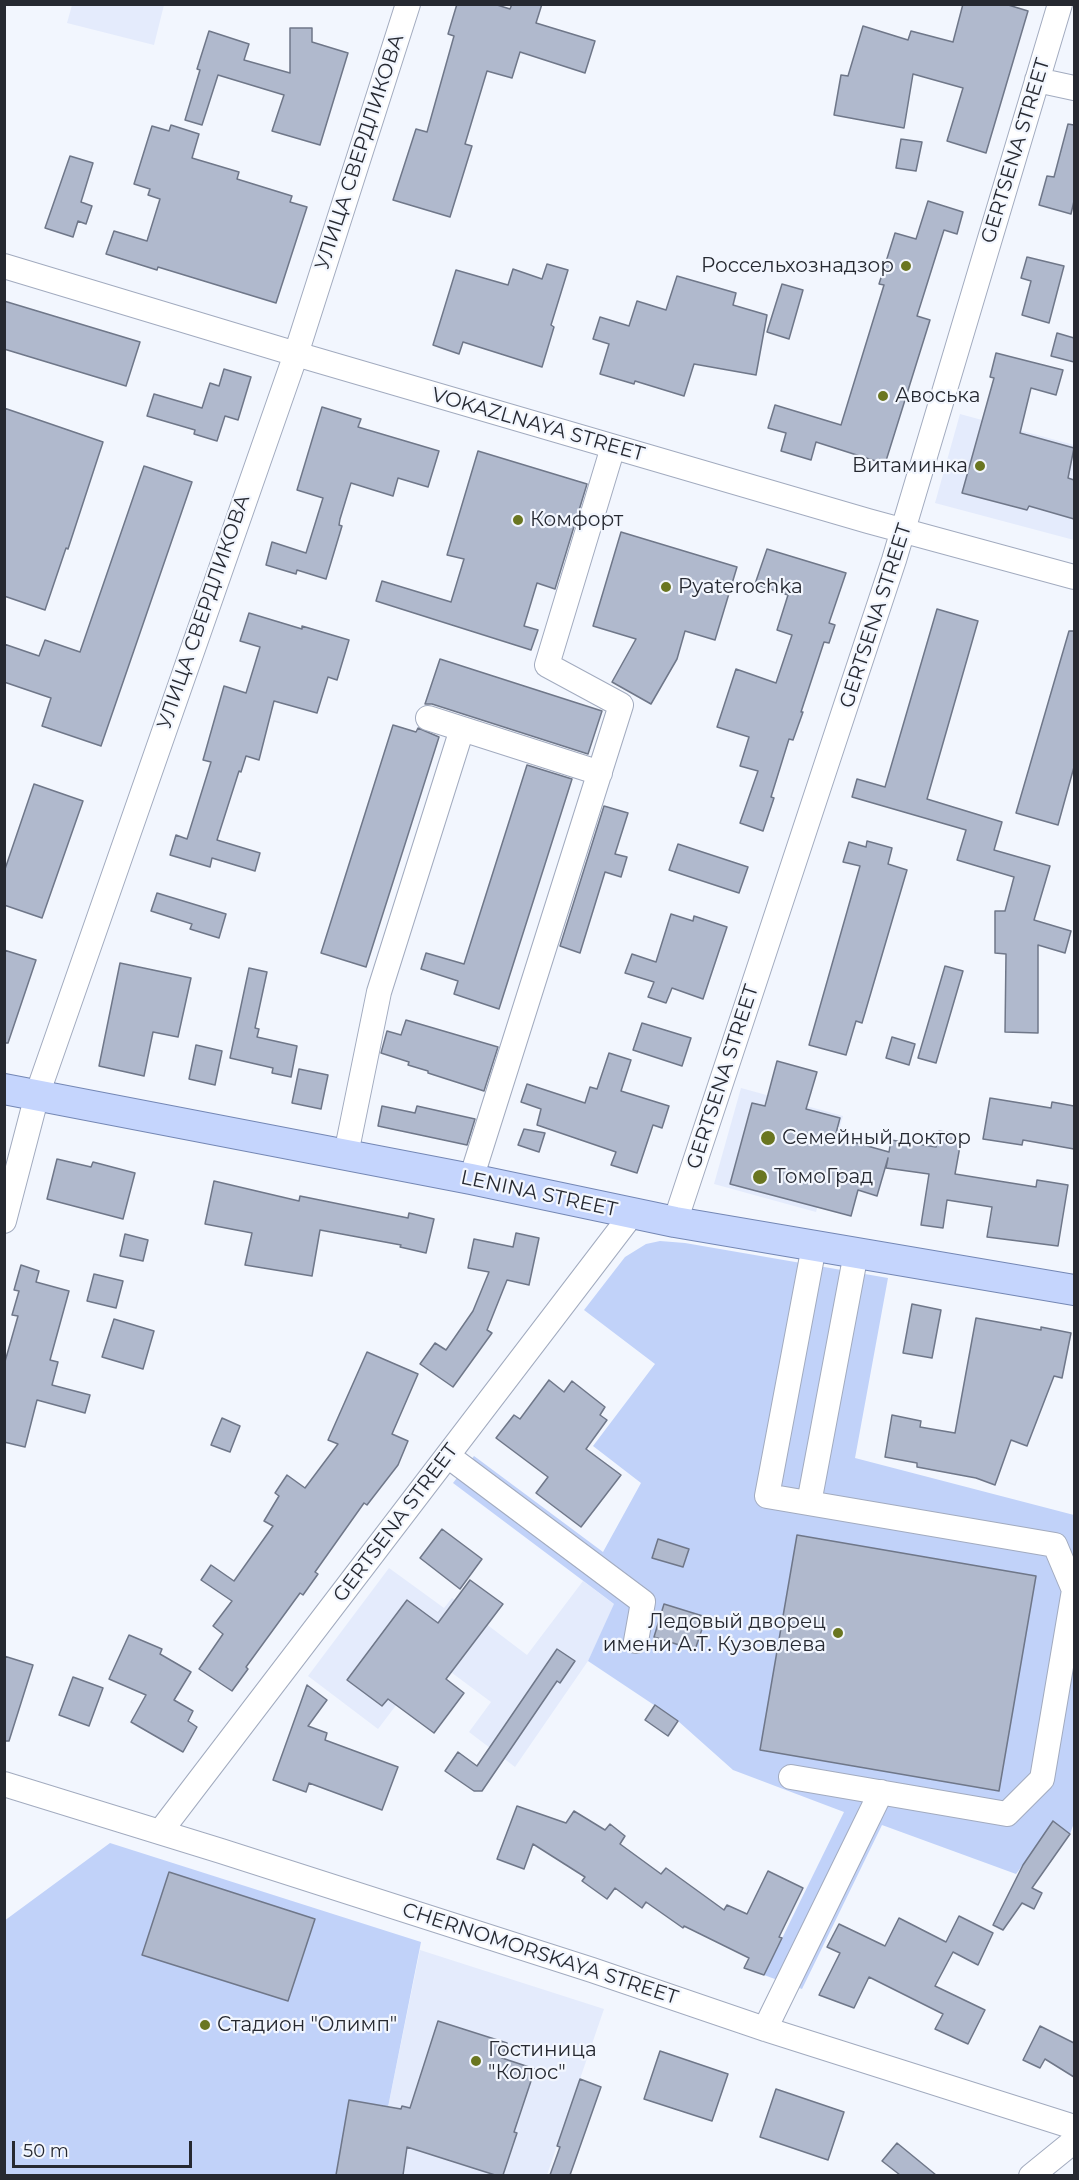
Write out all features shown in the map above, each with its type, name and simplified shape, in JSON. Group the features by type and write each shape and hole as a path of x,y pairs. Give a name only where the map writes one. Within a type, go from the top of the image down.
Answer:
{"main road":[{"name":"LENINA STREET","path":"4,1089 346,1154 632,1214 1074,1290"}],"street":[{"name":"УЛИЦА СВЕРДЛИКОВА","path":"4,1221 37,1095 296,354 408,4"},
{"name":"GERTSENA STREET","path":"675,1222 904,531 1060,4"},
{"path":"1037,80 1074,88"},
{"name":"VOKAZLNAYA STREET","path":"4,266 613,447 904,531 1074,577"},
{"path":"471,1179 621,705 547,664 613,447"},
{"path":"428,718 600,772"},
{"path":"346,1154 379,992 462,729"},
{"name":"GERTSENA STREET","path":"160,1832 632,1214"},
{"path":"791,1777 1007,1814 1042,1779 1074,1590 1055,1545 767,1496 814,1246"},
{"path":"809,1503 856,1253"},
{"path":"448,1456 643,1602 636,1641"},
{"name":"CHERNOMORSKAYA STREET","path":"4,1784 592,1970 765,2029 1074,2127"},
{"path":"765,2029 881,1792"},
{"path":"1031,2175 1074,2141"}],"shaded area":[{"path":"72,4 164,5 154,45 67,23"},
{"path":"960,414 1074,445 1074,540 935,503"},
{"path":"741,1088 843,1116 816,1212 714,1184"},
{"name":"Ледовый дворец имени А.Т. Кузовлева","path":"660,1241 685,1243 888,1278 855,1458 1074,1515 1074,1823 1070,1834 1048,1866 1031,1854 1016,1874 882,1825 802,1989 764,1975 844,1812 733,1770 678,1721 588,1661 614,1604 453,1483 474,1456 603,1552 641,1483 593,1446 655,1364 584,1310 625,1257 646,1244"},
{"path":"389,1568 444,1608 452,1598 527,1655 583,1581 615,1605 588,1661 515,1767 469,1732 491,1702 432,1658 378,1729 308,1676"},
{"name":"Стадион \"Олимп\"","path":"110,1843 421,1942 388,2107 404,2167 403,2175 5,2175 4,1921"},
{"path":"420,1950 604,2009 547,2175 403,2175 404,2168 388,2107"}],"building":[{"path":"457,4 494,4 510,9 512,4 542,4 536,23 595,41 585,73 520,52 512,78 487,71 465,144 472,146 450,217 393,200 416,129 427,132 454,36 448,34"},
{"path":"963,4 1005,4 1028,11 986,153 947,141 963,88 913,74 904,128 834,115 841,75 848,76 863,26 908,40 911,31 953,42"},
{"path":"290,28 312,28 312,42 348,53 320,145 272,131 284,95 218,75 202,125 185,120 209,31 249,44 244,60 290,73"},
{"path":"1068,124 1074,125 1074,201 1071,214 1039,205 1047,176 1054,177"},
{"path":"171,125 199,134 192,158 239,172 237,179 292,196 290,202 307,207 276,303 158,267 157,270 106,254 114,231 147,241 160,199 148,195 150,189 134,184 152,126 169,131"},
{"path":"901,139 922,142 916,171 896,168"},
{"path":"70,156 93,163 81,202 92,206 86,224 78,221 73,237 45,228"},
{"path":"928,201 963,212 957,234 944,230 917,316 930,320 885,464 816,442 811,460 781,451 786,433 768,428 775,405 841,425 884,285 879,284 895,233 916,239"},
{"path":"1027,257 1064,266 1049,323 1022,315 1031,281 1021,278"},
{"path":"547,264 568,270 551,325 554,327 542,367 463,342 459,354 433,345 456,270 508,285 513,269 542,279"},
{"path":"677,276 736,293 733,305 767,315 756,375 694,364 684,396 635,381 634,384 600,374 609,344 593,339 600,317 629,326 637,301 666,310"},
{"path":"782,284 803,290 789,339 767,332"},
{"path":"4,301 140,342 126,386 4,349"},
{"path":"1057,333 1074,338 1074,362 1051,356"},
{"path":"996,353 1063,370 1056,395 1031,388 1020,433 1074,448 1068,478 1074,480 1074,519 1029,506 1027,510 962,493 994,378 990,377"},
{"path":"224,369 251,377 238,420 225,416 217,441 194,434 195,430 147,416 154,394 202,408 210,383 219,386"},
{"path":"322,407 361,419 358,427 439,451 428,487 398,478 393,496 351,483 340,519 339,525 342,526 326,579 297,570 296,574 266,565 272,542 306,553 323,498 297,490"},
{"path":"4,408 103,442 68,549 66,548 45,610 4,596"},
{"name":"Комфорт","path":"478,451 587,484 555,589 537,583 524,626 538,630 531,650 376,601 382,581 451,602 464,559 447,555"},
{"path":"144,466 192,482 101,746 42,726 51,698 4,682 4,644 39,656 45,640 80,652"},
{"path":"621,532 737,567 715,640 685,631 677,659 651,704 612,682 636,639 593,626"},
{"path":"767,549 846,573 829,623 835,625 829,643 824,642 793,740 789,739 763,831 740,823 758,771 740,766 749,737 717,727 736,669 776,683 792,635 777,630 788,595 755,584"},
{"path":"937,609 978,621 927,799 1002,822 994,850 1050,866 1034,920 1071,931 1065,953 1038,945 1038,1033 1005,1032 1006,954 995,953 995,911 1005,911 1014,877 957,860 966,830 852,797 857,779 885,787"},
{"path":"249,613 349,640 337,680 328,677 317,713 274,701 259,760 246,756 241,772 239,771 217,840 260,853 255,871 212,858 210,867 170,855 176,835 187,839 211,762 203,760 224,686 246,693 260,647 240,641"},
{"path":"1069,631 1074,631 1074,767 1058,825 1016,813"},
{"path":"440,659 602,711 588,754 432,704 425,704"},
{"path":"393,725 416,732 418,728 439,737 366,967 321,953"},
{"path":"527,765 572,779 499,1009 454,994 458,981 421,969 426,953 464,964"},
{"path":"34,784 83,801 42,918 4,905 4,872"},
{"path":"604,806 628,813 615,854 627,857 621,877 605,872 580,953 560,946"},
{"path":"867,841 892,848 888,864 907,870 862,1023 856,1021 846,1055 809,1045 860,866 843,862 849,842 866,847"},
{"path":"678,844 748,867 739,893 669,870"},
{"path":"157,893 226,914 219,938 190,929 192,924 151,911"},
{"path":"671,914 693,921 694,916 727,927 703,999 672,988 666,1003 648,997 654,982 625,973 632,954 656,962"},
{"path":"4,950 36,960 8,1043 4,1043"},
{"path":"120,963 191,978 178,1037 153,1032 144,1076 99,1066"},
{"path":"945,966 963,971 936,1063 918,1058"},
{"path":"249,968 267,972 255,1028 259,1029 257,1037 297,1046 291,1077 272,1073 273,1068 230,1058"},
{"path":"406,1020 498,1047 484,1091 428,1073 428,1071 408,1065 409,1062 381,1053 387,1031 401,1035"},
{"path":"642,1023 691,1038 682,1066 633,1050"},
{"path":"892,1037 915,1044 909,1065 886,1058"},
{"path":"196,1045 222,1051 215,1085 189,1079"},
{"path":"609,1053 631,1060 621,1091 669,1106 662,1128 653,1125 637,1173 611,1165 616,1152 537,1125 541,1109 521,1102 527,1084 585,1103 590,1087 597,1089"},
{"path":"777,1061 817,1072 806,1109 840,1118 835,1137 889,1152 891,1140 936,1147 939,1131 962,1135 955,1174 1036,1187 1037,1180 1068,1185 1058,1246 987,1237 992,1207 947,1200 943,1228 921,1225 929,1174 886,1168 888,1158 877,1196 858,1190 851,1216 730,1184 752,1103 765,1106"},
{"path":"299,1069 328,1075 321,1109 292,1103"},
{"path":"990,1098 1051,1108 1052,1102 1074,1106 1074,1149 1023,1140 1022,1145 983,1139"},
{"path":"382,1106 415,1113 417,1106 475,1119 467,1145 378,1126"},
{"path":"524,1129 545,1133 539,1152 518,1145"},
{"path":"57,1159 91,1167 93,1162 135,1173 123,1219 47,1199"},
{"path":"214,1181 299,1201 300,1196 408,1218 409,1213 434,1219 426,1253 400,1247 401,1245 320,1230 312,1276 245,1265 252,1233 205,1224"},
{"path":"516,1233 539,1238 529,1285 507,1280 487,1330 492,1333 453,1387 420,1364 435,1343 446,1350 473,1311 489,1272 468,1268 474,1239 513,1247"},
{"path":"125,1234 148,1240 143,1261 120,1256"},
{"path":"21,1265 39,1271 36,1282 69,1291 50,1360 58,1362 52,1385 90,1395 85,1413 37,1400 25,1447 4,1442 4,1365 18,1316 12,1315 19,1291 14,1290"},
{"path":"94,1274 123,1281 116,1308 87,1301"},
{"path":"912,1304 941,1310 932,1358 903,1353"},
{"path":"976,1318 1071,1333 1062,1378 1054,1376 1027,1446 1011,1440 995,1485 976,1478 917,1467 917,1463 885,1457 892,1415 921,1421 920,1427 955,1433"},
{"path":"114,1319 154,1331 143,1369 102,1357"},
{"path":"367,1352 418,1374 392,1434 408,1441 398,1465 367,1505 364,1503 315,1572 318,1574 303,1595 300,1593 246,1667 248,1669 232,1691 199,1669 223,1634 213,1626 232,1601 201,1580 211,1565 234,1581 273,1526 264,1521 279,1496 275,1493 287,1475 305,1488 338,1444 328,1440"},
{"path":"549,1380 564,1392 572,1381 605,1407 600,1415 607,1420 586,1449 621,1475 581,1527 536,1493 548,1477 496,1438 514,1415 520,1419"},
{"path":"222,1418 240,1426 230,1452 211,1445"},
{"path":"442,1529 482,1559 460,1589 420,1558"},
{"path":"797,1535 1036,1576 999,1791 760,1750"},
{"path":"658,1539 689,1549 683,1567 652,1558"},
{"path":"470,1580 503,1604 446,1679 464,1693 434,1733 388,1699 382,1706 347,1680 407,1600 438,1623"},
{"path":"664,1604 706,1617 695,1650 654,1637"},
{"path":"129,1635 162,1649 160,1654 191,1672 174,1700 193,1711 188,1721 197,1727 183,1752 131,1722 146,1695 109,1679"},
{"path":"557,1649 575,1661 560,1683 557,1681 482,1791 474,1791 445,1771 458,1752 477,1766"},
{"path":"4,1656 33,1665 9,1741 4,1741"},
{"path":"73,1677 103,1688 89,1726 59,1715"},
{"path":"307,1685 327,1700 308,1726 327,1733 325,1740 398,1767 382,1810 309,1783 306,1792 273,1780"},
{"path":"655,1705 678,1721 668,1736 645,1720"},
{"path":"517,1806 566,1823 574,1811 605,1830 610,1824 625,1836 620,1844 661,1874 666,1868 724,1910 727,1905 747,1914 768,1871 803,1888 779,1937 782,1938 764,1975 744,1968 749,1958 684,1926 683,1928 646,1902 642,1908 615,1888 607,1899 582,1881 585,1877 533,1844 524,1869 497,1859"},
{"path":"1053,1821 1070,1834 1032,1888 1042,1893 1034,1909 1022,1903 1003,1930 993,1925 1023,1865"},
{"path":"169,1872 315,1919 288,2001 142,1955"},
{"path":"959,1916 993,1933 978,1965 953,1952 935,1986 985,2010 968,2044 935,2029 943,2014 869,1977 854,2008 819,1995 840,1953 827,1947 839,1924 885,1946 899,1918 946,1942"},
{"path":"438,2021 507,2043 502,2058 535,2069 514,2132 517,2133 503,2175 495,2175 407,2147 403,2175 336,2175 349,2100 401,2109 402,2106 410,2108"},
{"path":"1040,2026 1074,2043 1074,2077 1045,2059 1040,2068 1023,2060"},
{"path":"660,2051 728,2074 712,2121 644,2099"},
{"path":"580,2079 601,2087 570,2175 550,2175 560,2147 557,2146"},
{"path":"776,2089 844,2112 828,2160 760,2137"},
{"path":"897,2143 936,2175 900,2175 882,2161"}],"place":[{"name":"Россельхознадзор","path":"906,266"},
{"name":"Авоська","path":"883,396"},
{"name":"Витаминка","path":"980,466"},
{"name":"Комфорт","path":"518,520"},
{"name":"Pyaterochka","path":"666,587"},
{"name":"Семейный доктор","path":"768,1138"},
{"name":"ТомоГрад","path":"760,1177"},
{"name":"Ледовый дворец имени А.Т. Кузовлева","path":"838,1633"},
{"name":"Стадион \"Олимп\"","path":"205,2025"},
{"name":"Гостиница \"Колос\"","path":"476,2061"}]}
